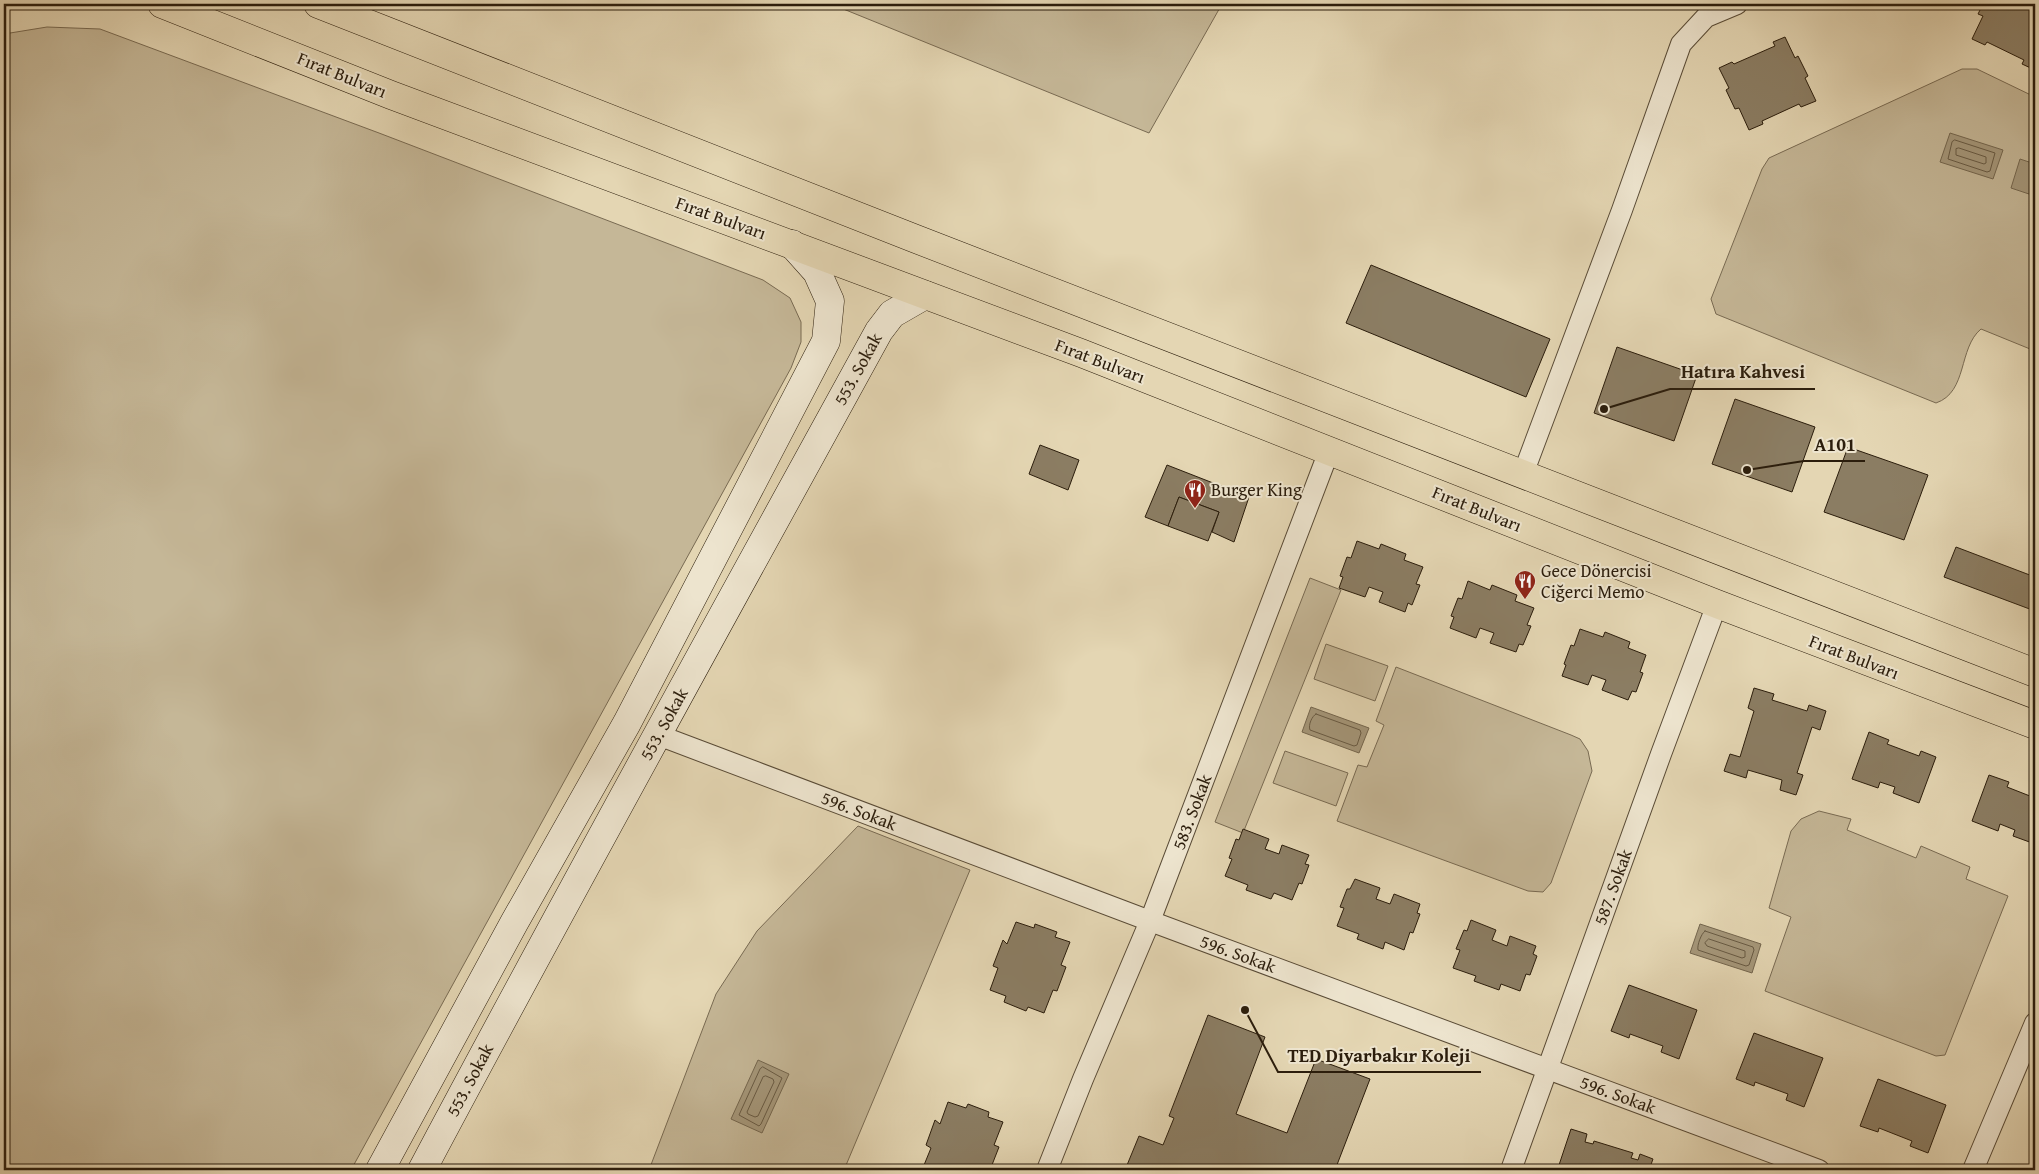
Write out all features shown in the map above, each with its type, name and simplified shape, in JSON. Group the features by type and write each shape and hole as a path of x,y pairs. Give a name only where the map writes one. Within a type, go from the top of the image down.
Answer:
{"main road":[{"name":"Fırat Bulvarı","path":"162,4 391,95 1081,353 1717,604 2035,725"},
{"path":"318,4 2035,673"},
{"path":"380,1170 514,923 627,723 826,341 830,301 817,272 792,244"},
{"name":"553. Sokak","path":"422,1170 556,918 879,331 892,314 924,295"}],"street":[{"path":"1523,474 1622,210 1681,44 1706,17 1737,4"},
{"name":"583. Sokak","path":"1047,1170 1083,1079 1150,921 1330,451"},
{"name":"587. Sokak","path":"1511,1170 1549,1069 1657,763 1717,604"},
{"name":"596. Sokak","path":"658,735 1150,921 1819,1170"},
{"path":"1973,1170 2035,1023"}],"shaded area":[{"path":"831,4 1222,4 1149,133"},
{"path":"47,27 100,29 379,133 763,280 790,298 801,322 801,342 791,368 351,1170 4,1170 4,34"},
{"path":"1962,69 1977,69 2035,97 2035,351 1981,329 1969,347 1953,389 1946,397 1936,403 1716,314 1711,299 1762,169 1769,158"},
{"path":"1310,578 1341,590 1243,833 1215,822"},
{"path":"1326,644 1388,666 1375,701 1314,679"},
{"path":"1396,667 1571,735 1580,739 1588,751 1592,771 1551,883 1543,892 1528,891 1337,821 1358,765 1367,767 1384,725 1376,721"},
{"path":"1285,751 1348,773 1336,806 1273,783"},
{"path":"1819,811 1851,819 1847,830 1916,858 1921,846 1970,867 1966,879 2008,896 1945,1055 1936,1056 1765,991 1791,917 1769,908 1791,831 1801,819"},
{"path":"858,826 970,870 844,1170 649,1170 716,994 757,931"}],"water":[{"path":"1950,133 2003,150 1993,179 1940,162"},
{"path":"2020,159 2035,164 2035,196 2011,188"},
{"path":"1311,707 1369,728 1359,753 1302,732"},
{"path":"1700,924 1761,944 1752,973 1690,953"},
{"path":"758,1060 789,1074 762,1133 731,1119"}],"building":[{"path":"1983,4 2035,4 2035,70 2022,64 2024,60 1987,42 1985,45 1972,39 1983,16 1978,14"},
{"path":"1785,37 1795,58 1798,56 1808,76 1805,78 1816,101 1801,107 1799,104 1762,121 1763,124 1749,130 1739,108 1735,109 1726,90 1729,88 1719,68 1732,62 1734,64 1775,46 1773,42"},
{"path":"1371,265 1550,339 1526,397 1346,323"},
{"path":"1617,347 1697,375 1674,441 1594,413"},
{"path":"1735,399 1815,427 1792,492 1712,464"},
{"path":"1040,445 1079,460 1068,490 1029,474"},
{"path":"1848,447 1928,475 1904,540 1824,512"},
{"path":"1167,465 1249,497 1234,542 1212,532 1219,512 1179,497 1168,526 1145,517"},
{"path":"1179,497 1219,512 1208,541 1168,526"},
{"path":"1357,541 1379,549 1381,544 1406,554 1404,560 1423,567 1416,584 1420,585 1412,605 1408,603 1405,612 1379,602 1383,592 1369,587 1365,597 1339,588 1343,577 1340,576 1347,557 1351,558"},
{"path":"1956,547 2035,577 2035,611 1944,577"},
{"path":"1468,581 1490,590 1492,585 1517,595 1515,601 1534,608 1527,625 1531,626 1523,645 1519,644 1516,652 1490,643 1494,633 1480,628 1476,638 1450,628 1454,617 1451,616 1458,598 1462,599"},
{"path":"1580,629 1603,637 1605,632 1630,642 1628,648 1646,655 1640,672 1643,673 1636,692 1632,691 1628,700 1602,690 1606,680 1592,675 1588,685 1562,676 1571,645 1574,646"},
{"path":"1754,688 1774,694 1772,700 1807,711 1809,705 1826,711 1820,730 1812,727 1797,773 1803,775 1796,795 1780,790 1782,780 1748,770 1746,778 1724,771 1730,754 1740,757 1754,711 1748,708"},
{"path":"1869,732 1889,740 1887,744 1919,756 1921,751 1936,757 1919,803 1893,793 1895,787 1880,782 1878,788 1852,779"},
{"path":"1989,775 2009,782 2007,787 2035,798 2035,844 2013,836 2015,830 2000,824 1998,831 1972,821"},
{"path":"1243,829 1269,839 1265,849 1279,854 1282,845 1309,855 1305,864 1309,865 1302,884 1299,883 1292,900 1274,893 1271,899 1246,890 1248,885 1225,876 1232,859 1229,858 1236,839 1239,840"},
{"path":"1355,879 1380,888 1376,899 1390,904 1394,894 1420,904 1417,913 1420,914 1413,933 1410,932 1404,950 1385,942 1383,949 1357,939 1359,934 1337,926 1344,908 1340,907 1347,889 1350,889"},
{"path":"1471,920 1496,930 1492,940 1507,946 1510,936 1536,946 1533,954 1537,956 1530,975 1526,974 1520,991 1501,984 1499,990 1474,981 1476,976 1453,968 1460,950 1456,949 1464,930 1467,931"},
{"path":"1016,922 1034,928 1035,924 1057,932 1055,937 1070,942 1061,965 1066,967 1057,991 1053,990 1044,1013 1028,1007 1026,1011 1004,1002 1006,996 990,990 998,968 993,966 1003,940 1007,944"},
{"path":"1629,985 1697,1010 1679,1059 1661,1052 1663,1046 1630,1034 1629,1038 1611,1031"},
{"path":"1208,1015 1265,1037 1236,1114 1287,1133 1316,1059 1370,1079 1335,1170 1125,1170 1139,1136 1163,1145 1174,1118 1169,1116"},
{"path":"1754,1033 1823,1058 1804,1107 1786,1100 1788,1094 1755,1082 1754,1086 1736,1079"},
{"path":"1878,1079 1946,1105 1928,1153 1910,1146 1912,1141 1879,1128 1878,1132 1860,1126"},
{"path":"948,1102 966,1108 968,1104 989,1112 988,1117 1003,1122 994,1145 999,1147 990,1170 922,1170 931,1148 926,1145 935,1120 940,1124"},
{"path":"1571,1129 1587,1134 1585,1142 1593,1144 1594,1141 1633,1153 1631,1158 1638,1160 1640,1154 1653,1159 1649,1170 1564,1170 1558,1168"}],"place":[{"name":"Hatıra Kahvesi","path":"1604,409"},
{"name":"A101","path":"1747,470"},
{"name":"Burger King","path":"1195,509"},
{"name":"Gece Dönercisi Ciğerci Memo","path":"1525,600"},
{"name":"TED Diyarbakır Koleji","path":"1245,1010"}]}
